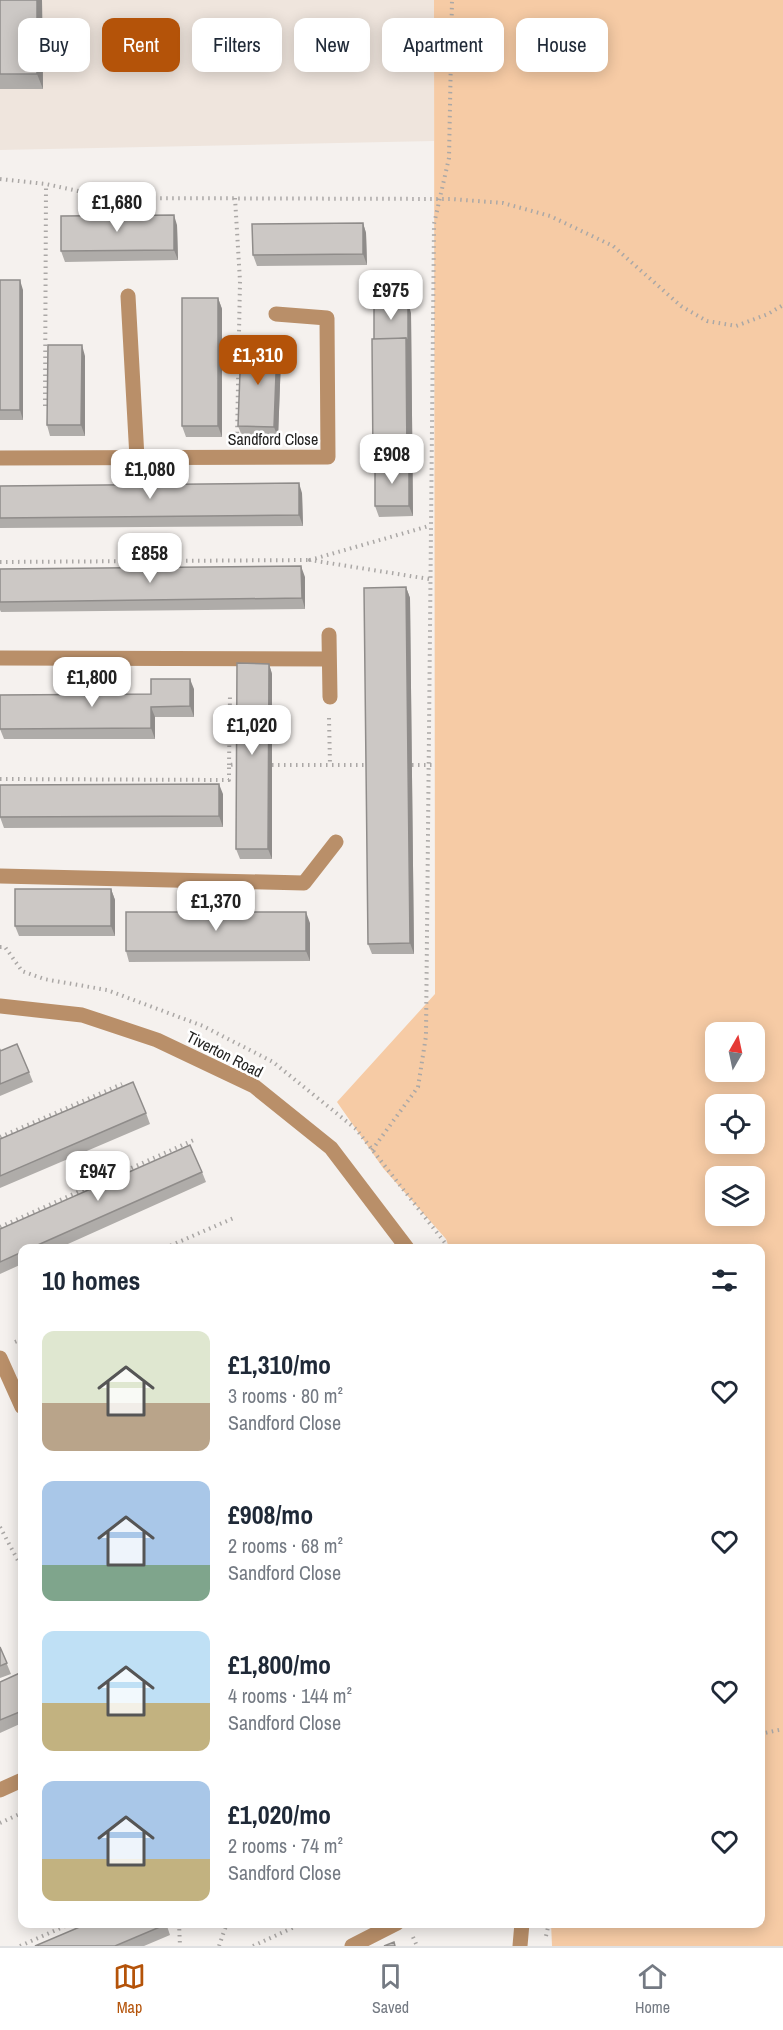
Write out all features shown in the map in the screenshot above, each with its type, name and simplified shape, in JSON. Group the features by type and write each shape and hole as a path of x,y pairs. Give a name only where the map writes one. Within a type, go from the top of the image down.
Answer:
{"street":[{"path":"128,296 137,458"},
{"name":"Sandford Close","path":"0,458 328,457 327,318 276,314"},
{"path":"329,635 330,697"},
{"path":"0,658 328,659"},
{"path":"0,876 304,883 336,842"},
{"name":"Tiverton Road","path":"0,1006 82,1015 157,1040 254,1086 331,1148 405,1244"},
{"path":"0,1358 18,1398"},
{"path":"0,1791 18,1782"},
{"path":"352,1946 387,1928"},
{"path":"520,1946 522,1928"}],"path":[{"path":"372,1150 418,1087 426,1036 429,956 429,526 434,224 449,158 452,0"},
{"path":"0,179 46,184 110,198 438,199 503,203 550,216 613,246 681,306 707,321 736,326 768,315 783,305"},
{"path":"45,406 46,184"},
{"path":"235,198 240,281 237,457"},
{"path":"310,560 429,526"},
{"path":"0,562 310,560 429,579"},
{"path":"0,779 229,780 230,695"},
{"path":"330,697 330,765"},
{"path":"229,765 240,764"},
{"path":"272,765 370,765"},
{"path":"412,765 435,765"},
{"path":"0,1137 122,1084"},
{"path":"0,1227 196,1139"},
{"path":"174,1244 236,1217"},
{"path":"0,1527 18,1561"},
{"path":"765,1733 783,1729"},
{"path":"0,1823 18,1815"},
{"path":"20,1946 61,1928"},
{"path":"179,1928 180,1946"},
{"path":"219,1946 225,1928"},
{"path":"253,1946 292,1928"}],"shaded area":[{"path":"0,0 434,0 434,18 382,18 382,72 434,72 434,141 0,150"},
{"path":"434,0 783,0 783,1946 552,1946 551,1928 765,1928 765,1244 448,1244 446,1239 383,1168 337,1102 435,994 434,72 504,72 504,18 434,18"}],"building":[{"path":"0,0 37,0 37,18 18,18 18,72 37,72 37,74 0,74"},
{"path":"174,215 174,250 61,251 61,216"},
{"path":"363,223 363,254 253,255 252,224"},
{"path":"0,280 20,280 20,410 0,410"},
{"path":"182,298 218,298 218,426 182,426"},
{"path":"408,302 408,343 406,338 374,339 374,303"},
{"path":"406,338 407,461 373,461 372,339"},
{"path":"48,345 82,345 81,425 47,425"},
{"path":"241,346 277,347 274,427 238,426"},
{"path":"375,465 409,465 409,506 375,506"},
{"path":"299,483 299,515 0,518 0,486"},
{"path":"301,566 302,598 0,602 0,569"},
{"path":"406,587 410,943 368,944 364,588"},
{"path":"237,663 269,664 268,849 236,849"},
{"path":"151,679 190,679 190,706 151,707 151,728 0,729 0,695 151,694"},
{"path":"219,784 219,816 0,817 0,785"},
{"path":"15,889 111,889 111,926 15,926"},
{"path":"126,912 306,912 306,951 126,951"},
{"path":"17,1044 29,1072 0,1084 0,1051"},
{"path":"133,1082 146,1113 0,1176 0,1139"},
{"path":"190,1145 202,1172 40,1244 18,1244 18,1254 0,1262 0,1229"},
{"path":"0,1647 7,1663 0,1666"},
{"path":"18,1674 18,1713 0,1720 0,1682"},
{"path":"77,1928 158,1928 115,1946 35,1946"}]}
